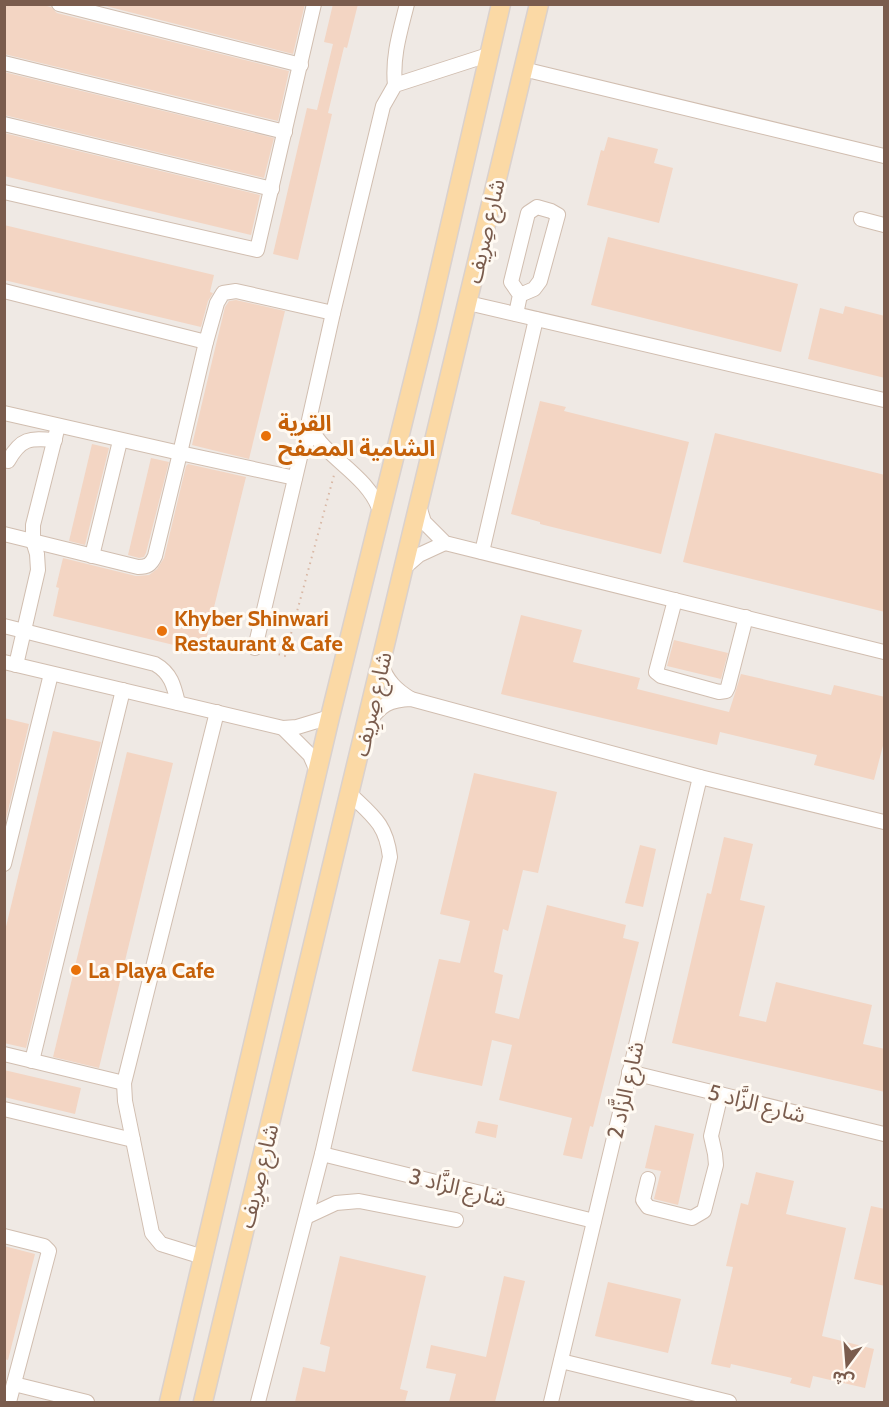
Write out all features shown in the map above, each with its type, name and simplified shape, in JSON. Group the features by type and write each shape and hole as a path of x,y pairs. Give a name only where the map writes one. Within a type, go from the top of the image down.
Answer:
{"main road":[{"name":"شارع صِرِيف","path":"169,1402 317,771 427,325 501,4"},
{"name":"شارع صِرِيف","path":"203,1402 539,4"}],"street":[{"path":"59,4 301,65"},
{"path":"4,192 257,250 314,4"},
{"path":"380,511 368,486 313,434 310,428 310,412 382,106 395,85 393,68 395,52 407,4"},
{"path":"395,85 491,54"},
{"path":"4,63 285,132"},
{"path":"523,69 885,156"},
{"path":"4,124 272,189"},
{"path":"516,314 520,295 512,282 528,213 537,207 558,215 540,281 534,289 520,295"},
{"path":"861,219 885,225"},
{"path":"4,291 206,342"},
{"path":"4,534 138,567 146,567 152,563 206,342 222,293 236,291 333,312"},
{"path":"468,303 885,400"},
{"path":"482,552 536,319"},
{"path":"4,413 120,441 295,478"},
{"path":"58,426 33,525 38,570 24,631 10,664 283,728 311,724 330,717"},
{"path":"255,648 302,449 313,434"},
{"path":"8,461 25,441 55,440"},
{"path":"92,556 120,441"},
{"path":"419,506 424,522 445,543 885,652"},
{"path":"404,568 419,555 445,543"},
{"path":"675,600 656,672 661,676 719,692 726,691 728,687 746,617"},
{"path":"4,626 155,664 172,680 178,703"},
{"path":"381,664 386,677 396,689 411,699 700,777 885,822"},
{"path":"4,864 51,674"},
{"path":"32,1061 123,690"},
{"path":"368,722 382,705 411,699"},
{"path":"203,1257 161,1244 152,1233 125,1101 124,1083 217,712"},
{"path":"283,728 310,755 317,771"},
{"name":"شارع الزَّاد 2","path":"551,1402 700,777"},
{"path":"258,1402 322,1154 390,857 388,838 378,822 350,794"},
{"path":"4,1054 124,1083"},
{"name":"شارع الزَّاد 5","path":"629,1072 885,1134"},
{"path":"648,1179 644,1200 648,1207 692,1218 704,1211 716,1165 711,1136 721,1094"},
{"path":"4,1109 133,1140"},
{"name":"شارع الزَّاد 3","path":"322,1154 594,1221"},
{"path":"306,1217 336,1203 359,1201 456,1220"},
{"path":"4,1236 44,1246 49,1251 9,1402"},
{"path":"561,1361 729,1402"},
{"path":"14,1384 87,1402"}],"path":[{"path":"255,648 285,656 335,473 326,463 333,453"}],"shaded area":[{"path":"5,5 884,5 884,1402 5,1402"}],"building":[{"path":"4,4 39,4 51,7 57,13 289,71 278,121 4,54"},
{"path":"98,4 305,4 293,54"},
{"path":"333,4 358,4 347,48 344,47 328,113 332,114 298,260 273,254 307,108 317,110 333,44 324,42"},
{"path":"4,72 274,138 264,178 4,115"},
{"path":"4,133 260,195 251,235 4,176"},
{"path":"608,137 658,149 654,163 673,168 659,223 587,205 601,150 604,151"},
{"path":"4,225 214,275 210,292 213,293 208,301 201,327 4,280"},
{"path":"608,237 798,284 781,352 591,305"},
{"path":"236,300 285,311 249,459 192,445 225,307 229,301"},
{"path":"845,306 885,316 885,378 808,359 820,308 843,314"},
{"path":"540,401 566,407 564,411 689,442 661,554 540,524 540,522 511,514"},
{"path":"715,433 885,475 885,612 683,562"},
{"path":"92,444 109,448 85,545 69,541"},
{"path":"151,458 169,462 146,553 144,557 139,558 128,555"},
{"path":"188,464 246,477 203,652 53,616 59,588 56,587 63,558 136,576 149,575 157,569 164,558"},
{"path":"521,615 582,630 573,662 640,678 637,689 729,712 741,674 831,695 834,685 885,697 885,738 874,780 814,765 817,755 720,732 717,745 501,694"},
{"path":"674,640 728,653 721,679 667,666"},
{"path":"4,718 29,724 6,819 4,819"},
{"path":"53,731 101,742 26,1048 4,1043 4,935"},
{"path":"127,752 173,763 99,1068 53,1057"},
{"path":"474,773 557,792 538,873 523,870 508,931 503,929 494,972 503,975 495,1013 519,1019 547,905 626,925 623,938 639,942 593,1127 590,1126 582,1159 563,1155 572,1118 499,1100 512,1045 492,1040 482,1086 412,1071 439,959 460,963 470,921 440,914"},
{"path":"724,837 753,844 740,900 765,906 739,1016 766,1022 776,982 872,1005 863,1044 885,1049 885,1092 672,1043 707,893 711,894"},
{"path":"640,845 656,849 643,907 625,903"},
{"path":"4,1070 81,1088 75,1114 4,1097"},
{"path":"478,1121 498,1125 496,1138 475,1133"},
{"path":"655,1125 694,1134 678,1205 654,1199 661,1171 645,1168"},
{"path":"756,1172 794,1181 786,1214 846,1228 822,1336 874,1349 865,1388 813,1376 810,1388 790,1383 792,1378 731,1364 730,1368 711,1364 733,1267 726,1266 741,1203 748,1205"},
{"path":"871,1206 885,1209 885,1286 854,1279"},
{"path":"4,1246 35,1254 8,1360 4,1359"},
{"path":"340,1256 426,1276 400,1389 408,1391 405,1402 295,1402 303,1367 325,1372 330,1347 320,1344"},
{"path":"504,1276 525,1281 495,1402 449,1402 456,1374 426,1368 431,1345 486,1357"},
{"path":"608,1282 681,1299 668,1353 595,1336"}],"place":[{"name":"القرية الشامية المصفح","path":"266,436"},
{"name":"Khyber Shinwari Restaurant & Cafe","path":"162,631"},
{"name":"La Playa Cafe","path":"76,970"}]}
